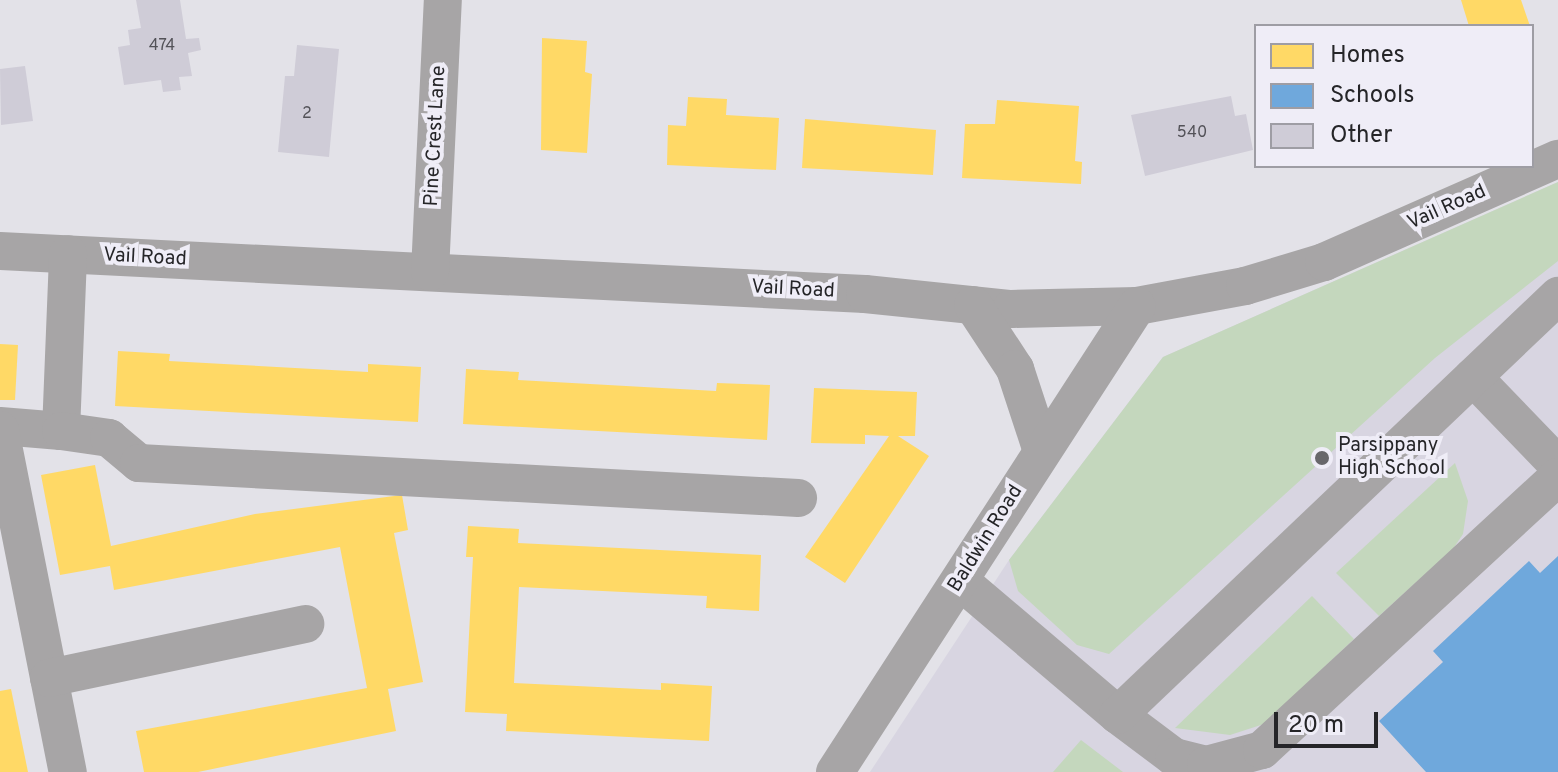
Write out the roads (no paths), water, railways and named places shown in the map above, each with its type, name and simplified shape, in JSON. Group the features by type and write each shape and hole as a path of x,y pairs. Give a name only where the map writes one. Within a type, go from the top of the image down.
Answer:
{"street":[{"name":"Pine Crest Lane","path":"430,272 443,0"},
{"name":"Vail Road","path":"0,251 865,294 1058,310 1137,306 1245,286 1324,262 1558,159"},
{"path":"61,431 68,254"},
{"path":"1118,715 1558,296"},
{"path":"973,305 1015,369 1042,451"},
{"name":"Baldwin Road","path":"835,772 1137,306"},
{"path":"1473,377 1558,465"},
{"path":"68,772 49,678 9,526 0,428 61,431 109,438 139,463 798,498"},
{"path":"960,581 1118,715 1185,759 1206,765 1262,750 1558,477"},
{"path":"49,678 305,624"}],"place":[{"name":"Parsippany High School","path":"1322,458"}]}
